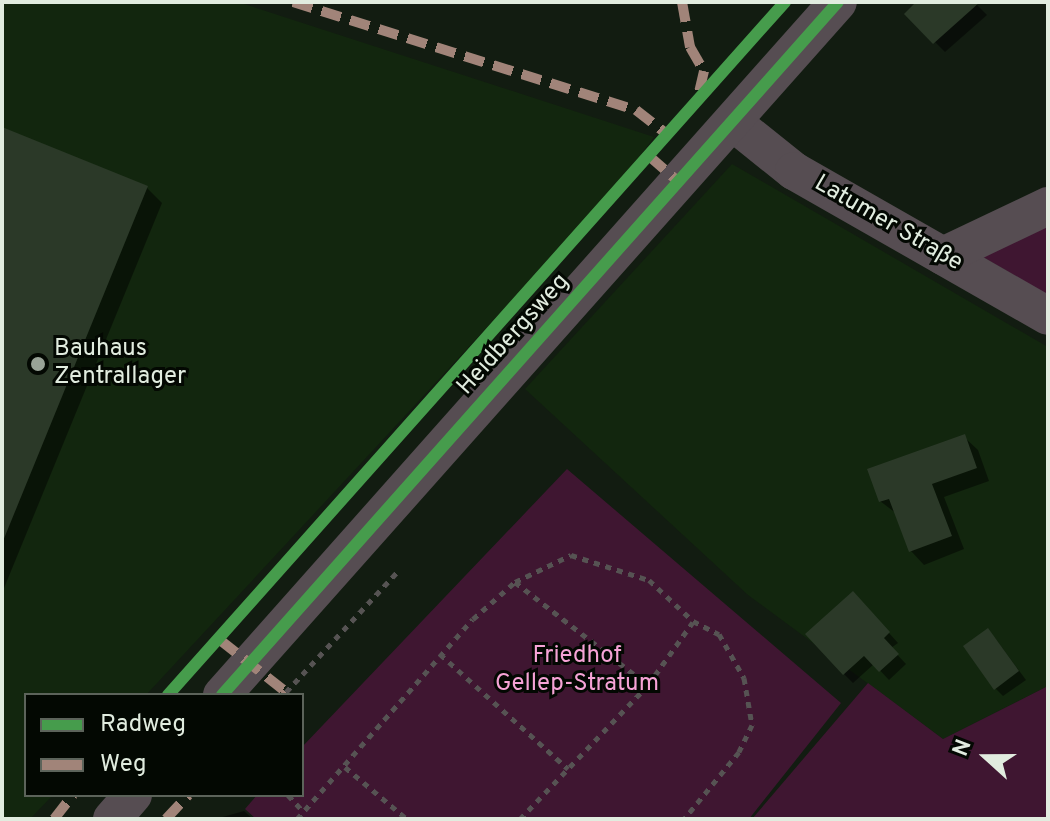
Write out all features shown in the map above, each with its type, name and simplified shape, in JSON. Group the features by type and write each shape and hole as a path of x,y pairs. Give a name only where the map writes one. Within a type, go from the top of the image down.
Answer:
{"street":[{"name":"Heidbergsweg","path":"224,693 734,123 838,2"},
{"name":"Latumer Straße","path":"734,123 794,171 1048,316"},
{"path":"943,256 1048,206"},
{"path":"112,819 131,797"}],"path":[{"path":"297,819 440,654 515,582 571,555 649,580 693,621 719,634 744,678 752,725 739,752 684,819"},
{"path":"286,692 398,571"},
{"path":"515,582 648,685"},
{"path":"520,819 648,685 693,621"},
{"path":"440,654 568,769"},
{"path":"345,767 407,819"},
{"path":"290,797 302,810"}],"shaded area":[{"path":"2,2 238,2 654,137 619,185 148,693 24,693 24,797 51,797 30,819 2,819"},
{"path":"732,164 1048,347 1048,686 943,739 748,595 525,389"}],"green space":[{"path":"1048,221 1048,295 974,252"},
{"name":"Friedhof Gellep-Stratum","path":"567,469 841,703 749,819 256,819 245,809 255,797 304,797 304,745"},
{"path":"868,683 943,739 1048,686 1048,819 752,819"}],"building":[{"path":"916,2 980,2 933,44 904,14"},
{"name":"Bauhaus Zentrallager","path":"2,127 148,186 3,541 2,540"},
{"path":"965,434 977,468 932,484 952,536 909,552 889,499 879,502 867,469"},
{"path":"853,591 890,632 884,638 899,654 879,672 864,656 843,675 805,634"},
{"path":"988,628 1019,671 994,690 963,646"}],"marked path":[{"path":"293,2 636,110 667,134"},
{"path":"682,2 690,47 704,71 699,93"},
{"path":"649,156 680,183"},
{"path":"220,640 285,693"},
{"path":"54,819 71,797"},
{"path":"166,819 186,797"}],"cycle path":[{"path":"170,693 785,2"},
{"path":"224,693 838,2"}],"place":[{"name":"Bauhaus Zentrallager","path":"38,364"}]}
